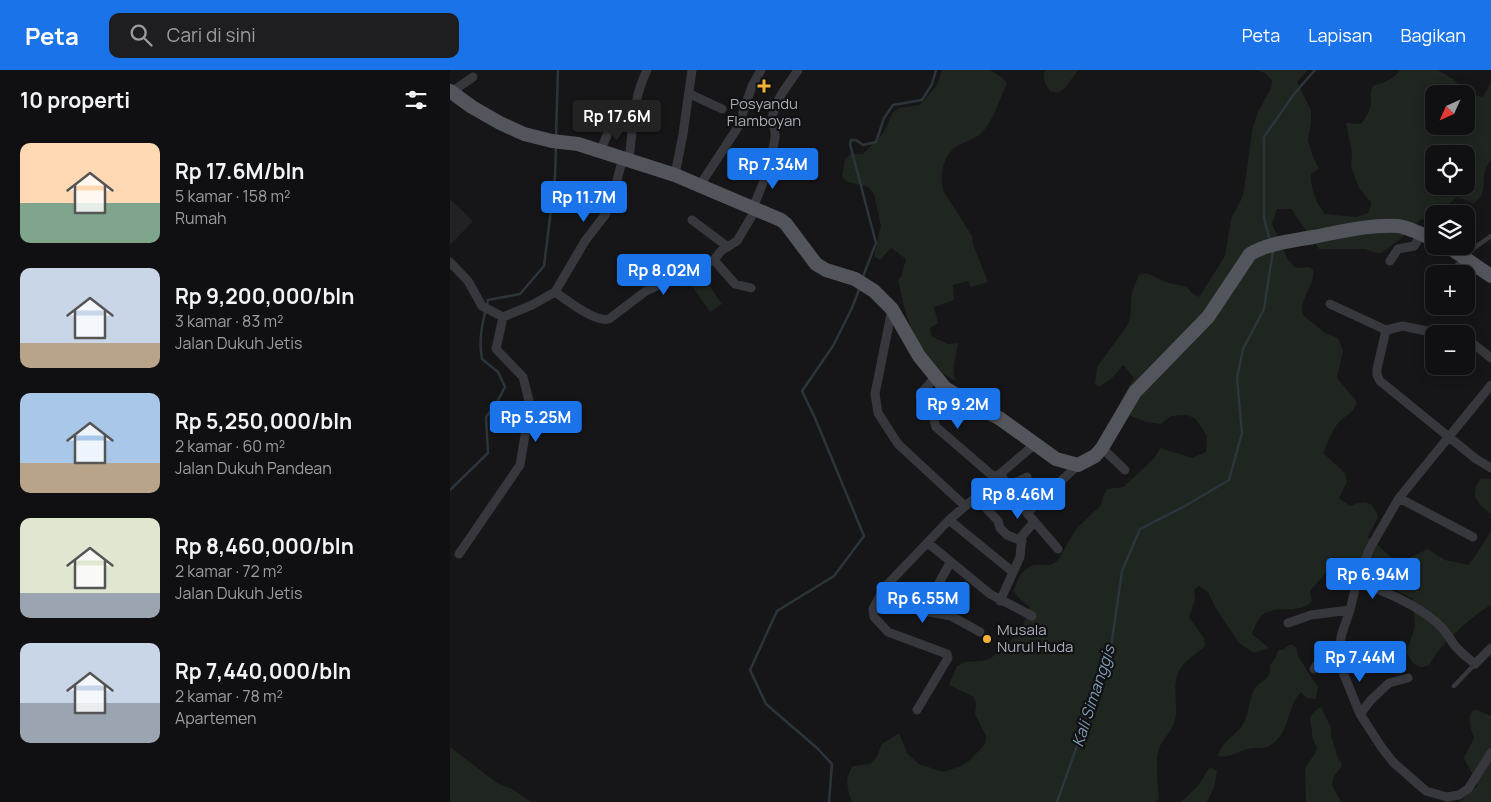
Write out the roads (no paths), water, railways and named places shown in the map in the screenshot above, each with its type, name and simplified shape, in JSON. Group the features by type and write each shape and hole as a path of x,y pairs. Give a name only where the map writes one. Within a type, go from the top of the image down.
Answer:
{"main road":[{"path":"450,92 500,123 524,134 552,141 578,144 600,152 626,158 675,175 781,220 816,264 826,270 855,279 874,291 892,309 919,356 935,377 951,392 999,418 1056,459 1078,464 1095,456 1102,448 1135,392 1208,317 1250,254 1259,249 1284,242 1348,230 1388,227 1406,228 1425,236"},
{"path":"1462,255 1491,276"}],"street":[{"path":"450,262 468,281 486,308 503,316 532,305 555,292 585,240 606,215 626,158 636,98 647,70"},
{"path":"675,175 690,94 692,70"},
{"path":"700,185 738,127 752,86 761,70"},
{"path":"555,292 593,316 604,320 609,319 646,291 714,260 721,251 737,241 754,208 764,179 776,134 772,121 775,108 781,95 798,70"},
{"path":"450,92 473,77"},
{"path":"690,94 722,109"},
{"path":"600,152 612,123"},
{"path":"692,220 728,247"},
{"path":"1390,262 1398,249 1414,246 1425,239"},
{"path":"1458,265 1465,257"},
{"path":"714,260 736,284 751,288"},
{"path":"1330,304 1386,330 1403,326 1425,331"},
{"path":"892,309 875,394 878,412 898,444 965,506"},
{"path":"459,554 520,464 530,405 523,377 496,349 503,316"},
{"path":"1386,330 1377,375 1380,381 1476,460 1491,468"},
{"path":"1475,345 1491,358"},
{"path":"935,377 920,395 921,400 932,412 936,427 1008,486 1034,522 1058,549"},
{"path":"1491,385 1399,498 1370,548 1357,581 1339,648 1340,666 1360,714 1392,762 1426,791 1447,797 1459,796 1468,789 1491,752"},
{"path":"917,710 948,658 947,654 888,632 880,625 872,613 873,609 884,588 949,520 1034,445"},
{"path":"1102,448 1125,470"},
{"path":"1027,513 1078,464"},
{"path":"1008,486 1027,477"},
{"path":"976,496 998,521 1000,528 1007,535 1022,541"},
{"path":"1399,498 1473,537"},
{"path":"949,520 1013,572"},
{"path":"1000,601 1020,557 1022,536 1034,522"},
{"path":"928,543 950,564 1000,601 1032,616"},
{"path":"950,564 930,599 951,616 980,632"},
{"path":"1357,581 1380,590 1428,615 1475,664 1491,648"},
{"path":"884,588 907,608 951,616"},
{"path":"1288,623 1310,615 1350,610"},
{"path":"1314,669 1325,654 1330,650 1339,648"},
{"path":"1360,714 1371,700 1389,683 1408,678"}],"lane":[{"path":"1465,257 1491,236"},
{"path":"1454,686 1475,664"}],"waterway":[{"path":"556,136 558,70"},
{"path":"862,279 876,243 850,144 851,140 856,140 863,145 876,142 884,118 893,105 922,100 932,84 936,70"},
{"name":"Kali Simanggis","path":"1270,241 1264,218 1264,137 1294,94 1315,70"},
{"path":"450,490 488,453 486,417 505,387 498,372 482,359 481,337 484,315 488,300 520,294 544,266 555,177 556,146"},
{"name":"Kali Simanggis","path":"1057,802 1110,654 1122,571 1140,529 1185,506 1229,480 1242,433 1237,378 1243,349 1264,309 1273,251"},
{"path":"829,802 832,764 817,748 766,704 750,670 777,611 834,576 864,536 802,391 833,346 860,287"}],"place":[{"name":"Posyandu Flamboyan","path":"764,86"},
{"name":"Musala Nurul Huda","path":"987,639"}]}
